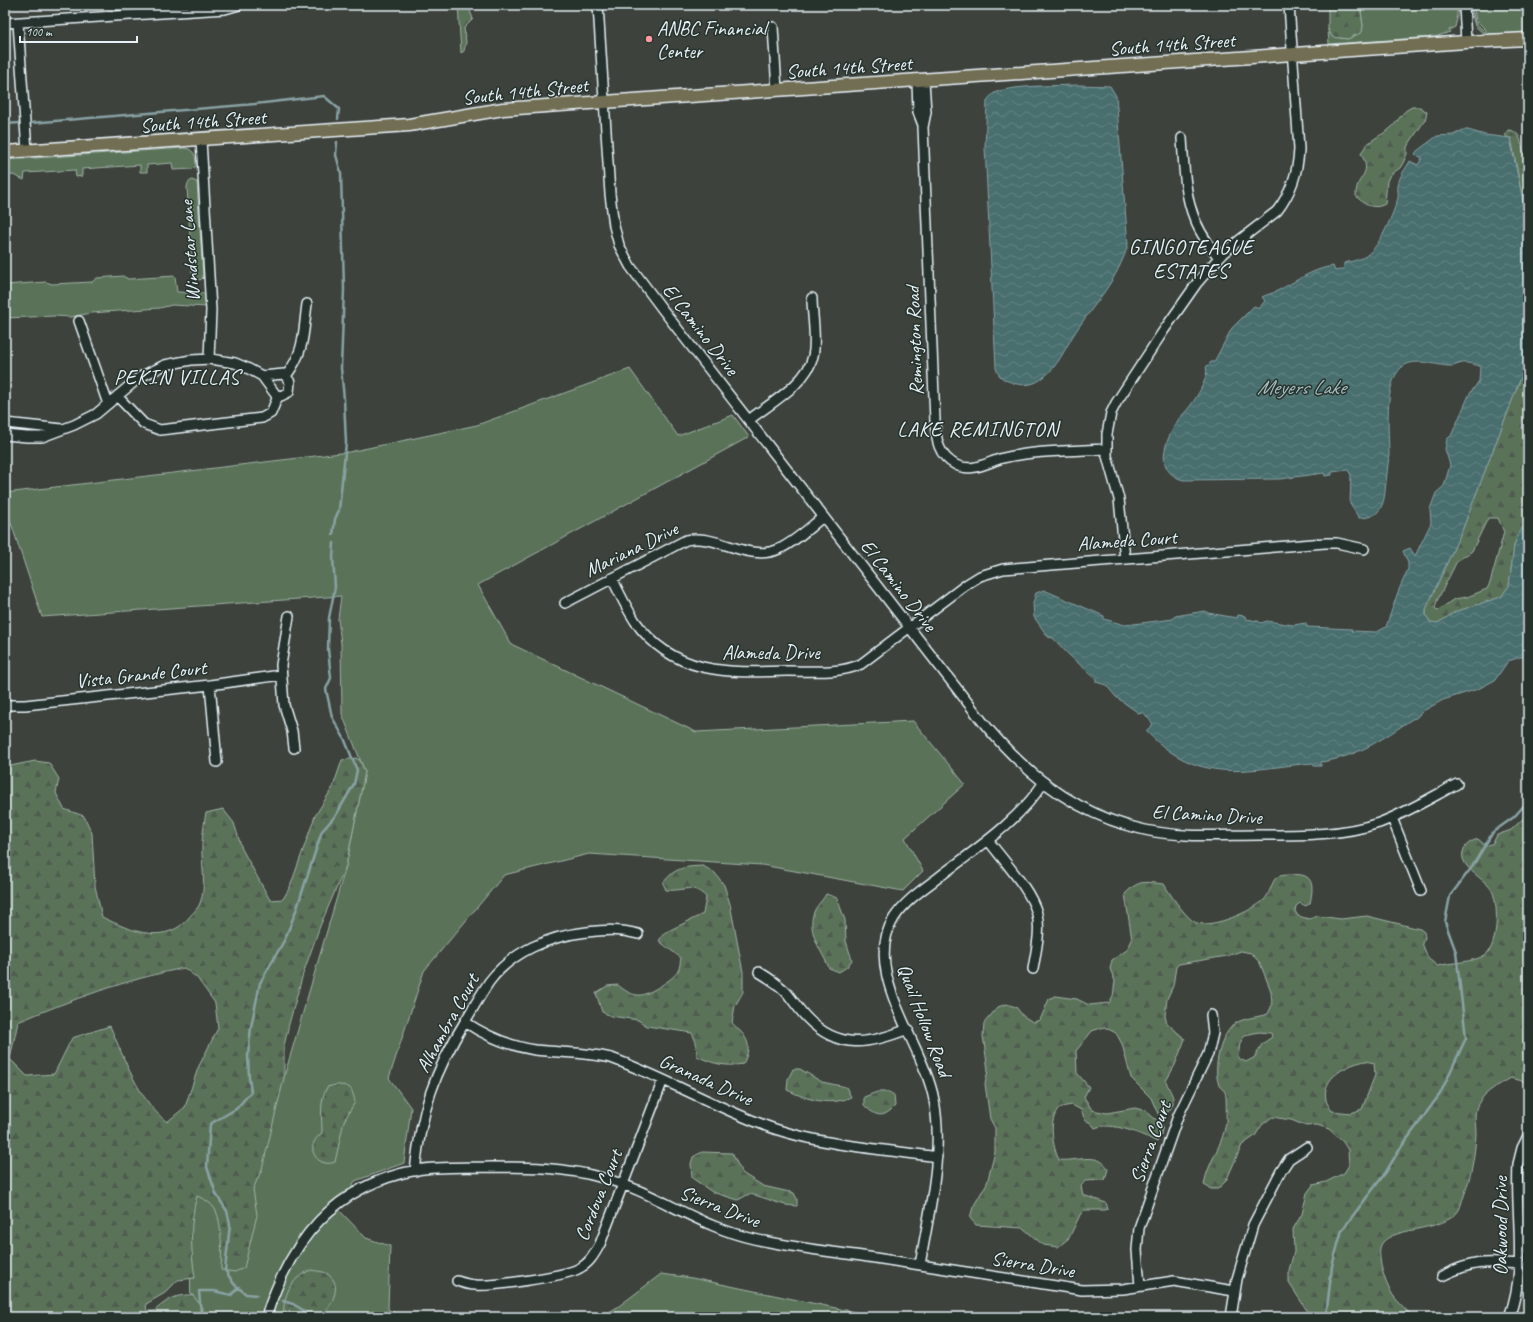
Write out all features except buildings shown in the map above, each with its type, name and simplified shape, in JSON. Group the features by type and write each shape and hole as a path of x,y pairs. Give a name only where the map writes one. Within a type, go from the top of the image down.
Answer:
{"main road":[{"name":"South 14th Street","path":"5,152 409,125 503,109 1466,42 1528,39"}],"street":[{"path":"5,23 225,9 239,5"},
{"name":"El Camino Drive","path":"598,5 612,214 616,235 623,253 635,272 823,517 1001,745 1022,765 1044,782 1076,803 1103,817 1145,830 1171,834 1327,834 1360,828 1392,818 1457,784"},
{"path":"1125,559 1119,499 1109,466 1107,449 1110,417 1120,394 1197,283 1229,246 1277,211 1284,202 1292,184 1298,162 1299,149 1289,5"},
{"path":"1464,5 1466,42"},
{"path":"18,23 27,151"},
{"path":"773,27 777,90"},
{"name":"Remington Road","path":"920,81 926,112 923,127 936,433 940,448 950,461 964,468 980,467 994,461 1018,455 1107,449"},
{"path":"1182,138 1189,207 1202,236 1219,257"},
{"name":"Windstar Lane","path":"201,140 211,310 209,359"},
{"path":"749,420 800,381 810,367 814,351 812,298"},
{"path":"286,376 297,361 301,352 306,304"},
{"path":"79,321 108,404"},
{"path":"5,435 42,437 86,420 140,377 166,365 191,360 209,359 236,363 262,376 272,392 278,396 289,392 290,382 286,376 278,373 262,376"},
{"path":"117,396 144,424 164,430 262,418 271,413 278,396"},
{"path":"5,423 62,429"},
{"name":"Mariana Drive","path":"565,603 676,544 693,539 705,539 754,553 777,550 823,517"},
{"name":"Alameda Court","path":"910,628 967,584 990,572 1017,566 1325,543 1338,543 1364,549"},
{"name":"Alameda Drive","path":"612,578 636,622 651,639 663,649 690,664 721,672 740,673 848,669 862,664 910,628"},
{"path":"290,616 282,649 281,674 284,705 292,731 294,748"},
{"name":"Vista Grande Court","path":"5,705 25,705 210,685 281,674"},
{"path":"210,685 216,762"},
{"name":"Quail Hollow Road","path":"920,1265 936,1157 938,1130 934,1100 927,1073 889,987 885,973 884,952 888,930 894,918 908,902 988,840 1025,808 1044,782"},
{"path":"1392,818 1421,891"},
{"path":"988,840 1028,893 1036,909 1038,932 1033,969"},
{"name":"Alhambra Court","path":"415,1170 423,1116 443,1059 495,976 516,957 557,937 610,930 638,934"},
{"path":"759,972 782,988 811,1022 828,1034 840,1039 854,1042 873,1042 908,1029"},
{"name":"Sierra Court","path":"1140,1286 1137,1250 1138,1228 1178,1116 1208,1054 1213,1033 1211,1015"},
{"name":"Granada Drive","path":"465,1022 483,1034 512,1045 534,1049 599,1055 625,1063 766,1126 795,1135 936,1157"},
{"name":"Cordova Court","path":"457,1281 472,1285 485,1285 558,1275 579,1269 590,1261 600,1244 663,1080"},
{"name":"Oakwood Drive","path":"1509,1317 1516,1295 1520,1264 1517,1179 1519,1157 1528,1136"},
{"path":"1231,1317 1234,1291 1248,1239 1264,1201 1290,1159 1307,1147"},
{"name":"Sierra Drive","path":"266,1317 278,1282 287,1263 302,1240 317,1223 350,1196 373,1183 415,1170 450,1168 545,1168 588,1174 623,1184 701,1222 739,1235 774,1244 1082,1290 1110,1290 1174,1281 1234,1291"},
{"path":"1442,1276 1461,1266 1473,1263 1520,1264"}],"green space":[{"path":"458,5 468,5 473,19 464,28 466,42 464,51 461,53"},
{"path":"1328,5 1360,5 1363,26 1362,32 1348,39 1332,37 1328,29"},
{"path":"1360,5 1457,5 1457,19 1455,27 1449,30 1450,32 1435,37 1329,44 1328,29 1330,34 1345,39 1352,37 1363,26"},
{"path":"1469,5 1471,5 1475,22 1484,31 1484,34 1475,26"},
{"path":"1473,5 1528,5 1528,33 1485,34 1486,30 1476,20"},
{"path":"1412,107 1420,107 1427,112 1425,120 1407,147 1407,154 1400,168 1390,175 1387,181 1385,204 1377,207 1369,206 1356,196 1356,189 1366,167 1361,154 1367,145 1392,127 1403,113"},
{"path":"1508,130 1517,134 1528,159 1528,226 1511,138 1507,138 1505,134"},
{"path":"184,148 191,150 194,154 196,166 193,169 173,170 172,163 147,165 147,172 140,172 140,165 82,169 82,176 76,177 75,170 25,173 24,180 13,175 5,176 5,160"},
{"path":"192,180 197,182 203,278 200,280 195,278 192,273 187,187 188,183"},
{"path":"123,276 128,279 175,276 177,292 205,293 206,307 172,305 160,308 91,313 71,317 55,316 5,318 5,285 46,282 52,284 92,282 97,278"},
{"path":"1528,359 1528,521 1518,535 1514,546 1509,586 1501,597 1455,612 1438,623 1430,622 1426,615 1426,609 1463,528","holes":["1488,518 1498,518 1504,532 1487,589 1467,597 1454,599 1437,610 1435,608 1437,601 1457,561 1472,551"]},
{"path":"630,369 678,436 733,415 749,437 478,585 511,644 696,732 913,721 965,784 905,838 923,871 903,891 762,865 589,854 504,875 424,971 389,1078 411,1108 404,1163 355,1181 338,1209 366,1238 390,1246 388,1309 401,1317 191,1317 189,1189 252,1186 346,866 365,772 342,714 341,644 338,619 341,596 42,617 5,505 5,493 349,452 477,425"},
{"path":"356,758 360,760 365,772 346,866 320,926 303,974 289,1024 284,1046 284,1078 262,1169 253,1189 257,1215 244,1268 235,1272 221,1270 221,1240 218,1216 210,1204 197,1196 194,1206 192,1227 192,1258 195,1278 178,1280 165,1293 146,1304 147,1311 154,1311 172,1298 193,1295 202,1308 203,1317 5,1317 5,767 35,761 49,763 59,779 56,793 64,809 84,816 92,833 95,886 102,917 137,931 160,933 171,931 181,925 199,905 203,890 202,842 206,813 223,809 234,823 242,849 270,900 283,899 290,887 315,816 333,787 342,760","holes":["184,968 197,978 215,1003 218,1028 198,1068 185,1107 167,1122 157,1113 140,1090 133,1078 110,1026 72,1038 54,1074 27,1076 10,1059 18,1022 100,991 142,978"]},
{"path":"1528,814 1528,1033 1524,1042 1523,1052 1524,1058 1528,1059 1528,1087 1522,1081 1511,1078 1484,1095 1478,1104 1475,1115 1476,1134 1472,1165 1459,1210 1452,1218 1429,1227 1403,1232 1392,1236 1384,1241 1380,1248 1381,1264 1384,1277 1389,1288 1396,1299 1413,1317 1306,1317 1308,1312 1289,1283 1289,1270 1294,1252 1293,1229 1302,1214 1307,1193 1313,1185 1326,1182 1344,1173 1349,1165 1348,1150 1343,1142 1329,1129 1317,1125 1306,1126 1291,1120 1272,1117 1262,1125 1255,1136 1242,1145 1226,1181 1218,1189 1211,1189 1204,1185 1208,1169 1222,1139 1226,1122 1226,1094 1220,1087 1217,1078 1217,1061 1222,1042 1226,1034 1236,1023 1268,1014 1272,1005 1271,991 1260,963 1251,953 1241,951 1227,956 1179,964 1176,967 1173,986 1167,999 1165,1016 1167,1023 1185,1039 1175,1065 1166,1081 1173,1096 1173,1104 1168,1112 1158,1114 1151,1098 1131,1078 1122,1044 1116,1033 1104,1027 1092,1031 1076,1051 1077,1073 1089,1087 1084,1097 1092,1110 1107,1113 1135,1108 1146,1111 1163,1126 1161,1135 1157,1142 1143,1135 1118,1127 1102,1126 1095,1128 1091,1123 1085,1120 1081,1110 1072,1105 1061,1107 1056,1113 1052,1126 1052,1134 1059,1160 1087,1158 1099,1160 1104,1164 1108,1169 1105,1180 1085,1181 1081,1186 1083,1195 1106,1203 1108,1209 1084,1210 1069,1238 1058,1247 1043,1245 1023,1228 976,1225 970,1218 973,1207 987,1183 995,1152 995,1128 990,1119 985,1084 988,1070 983,1036 984,1023 998,1007 1006,1004 1016,1007 1023,1016 1033,1022 1040,1020 1049,999 1055,996 1077,999 1089,1005 1109,1003 1113,996 1115,981 1110,969 1112,960 1127,950 1132,940 1125,894 1134,886 1147,882 1164,884 1174,900 1193,921 1204,924 1223,921 1251,909 1266,898 1274,880 1278,877 1287,875 1304,876 1311,882 1312,891 1310,903 1306,906 1300,903 1296,906 1295,911 1298,916 1309,919 1318,916 1341,919 1367,916 1420,929 1424,932 1425,938 1422,943 1428,958 1437,966 1474,960 1485,955 1490,950 1493,943 1496,923 1494,895 1491,889 1467,866 1464,861 1464,849 1472,841 1478,839 1486,846 1493,843 1497,835 1511,830","holes":["1259,1032 1271,1033 1272,1037 1262,1044 1255,1057 1246,1062 1238,1058 1240,1043 1245,1035","1366,1061 1374,1063 1375,1075 1362,1109 1351,1113 1332,1111 1326,1101 1326,1092 1332,1078 1337,1073 1351,1065"]},
{"path":"703,866 715,873 724,885 730,904 743,972 743,992 735,1006 732,1023 742,1033 747,1042 748,1051 743,1064 720,1064 697,1056 696,1042 692,1033 647,1026 638,1020 611,1016 602,1012 596,993 607,986 618,985 631,994 641,995 661,986 676,974 681,958 659,941 664,933 703,914 706,897 701,892 691,889 666,890 663,883 672,874 680,869"},
{"path":"826,894 837,898 845,920 846,941 852,960 847,967 839,972 829,968 813,934 812,919 814,912"},
{"path":"793,1069 800,1069 822,1082 846,1087 851,1097 843,1100 827,1102 810,1099 787,1090 788,1079"},
{"path":"336,1085 350,1088 352,1090 355,1102 344,1121 335,1162 329,1163 318,1160 313,1150 313,1144 322,1133 324,1093 327,1087"},
{"path":"877,1092 889,1092 894,1095 895,1106 883,1115 872,1112 864,1105 864,1097"},
{"path":"702,1152 732,1153 742,1173 763,1186 794,1193 797,1199 797,1206 784,1205 749,1194 738,1200 712,1192 692,1178 691,1164 693,1157"},
{"path":"311,1270 326,1273 335,1283 334,1295 329,1307 321,1317 283,1317 286,1295 289,1289 297,1278"},
{"path":"661,1274 692,1278 879,1317 601,1317 619,1306"},
{"path":"372,1313 383,1313 385,1317 367,1317"}],"water":[{"path":"1038,86 1110,86 1116,96 1128,245 1118,270 1112,280 1076,331 1052,370 1037,382 1026,385 1018,384 1003,379 996,368 985,147 987,101 995,93 1008,89"},
{"name":"Meyers Lake","path":"1463,130 1485,135 1510,138 1528,226 1528,359 1463,528 1426,609 1426,615 1430,622 1438,623 1455,612 1501,597 1509,586 1514,546 1518,535 1528,521 1528,658 1524,656 1508,661 1495,680 1478,689 1443,700 1423,711 1416,718 1369,746 1334,760 1321,762 1321,766 1314,766 1313,763 1244,770 1224,770 1205,767 1186,760 1166,749 1146,731 1153,724 1143,712 1140,714 1116,697 1106,685 1096,682 1096,679 1068,654 1053,638 1048,637 1034,617 1033,603 1036,593 1044,590 1104,616 1104,619 1125,625 1173,619 1175,616 1205,611 1208,613 1237,618 1238,615 1245,616 1246,619 1261,623 1267,621 1293,625 1306,623 1307,627 1352,629 1352,631 1377,632 1386,627 1408,569 1408,563 1403,551 1410,548 1415,556 1431,523 1430,509 1436,493 1444,486 1450,465 1445,449 1447,439 1451,436 1469,395 1479,381 1480,366 1466,363 1447,366 1414,362 1402,367 1396,374 1392,384 1388,408 1389,455 1384,499 1382,506 1378,511 1374,515 1368,517 1359,518 1350,504 1351,475 1348,470 1332,472 1332,475 1325,476 1324,473 1280,479 1183,480 1174,476 1168,470 1164,455 1169,438 1179,419 1193,401 1204,383 1207,371 1206,367 1211,362 1214,362 1232,328 1254,306 1259,308 1265,301 1262,297 1318,270 1333,266 1335,271 1344,269 1344,263 1365,257 1382,237 1390,220 1398,198 1398,185 1403,173 1410,161 1418,165 1422,158 1415,154 1417,151 1437,136 1453,135"}],"waterway":[{"path":"31,123 255,104 324,96 339,109 338,119"},
{"path":"5,124 20,123"},
{"path":"333,535 335,519 339,510 346,443 341,368 344,289 341,173 336,155 337,142"},
{"path":"257,1295 246,1294 234,1284 225,1270 230,1224 227,1211 216,1194 207,1167 210,1124 236,1109 251,1092 248,1055 251,1027 260,983 285,939 297,908 322,831 336,815 354,784 357,770 344,738 332,717 326,689 331,678 328,649 329,618 335,587 333,557 334,543"},
{"path":"1326,1317 1332,1266 1342,1230 1386,1172 1399,1150 1440,1094 1466,1038 1456,952 1445,922 1450,896 1472,867 1493,832 1514,817 1528,801"},
{"path":"199,1317 201,1314 199,1291 214,1291 231,1295 239,1287"},
{"path":"283,1301 293,1304 303,1310 305,1317"}],"place":[{"name":"ANBC Financial Center","path":"649,39"}],"district":[{"name":"GINGOTEAGUE ESTATES","path":"1191,259"},
{"name":"PEKIN VILLAS","path":"177,377"},
{"name":"LAKE REMINGTON","path":"978,429"}]}
